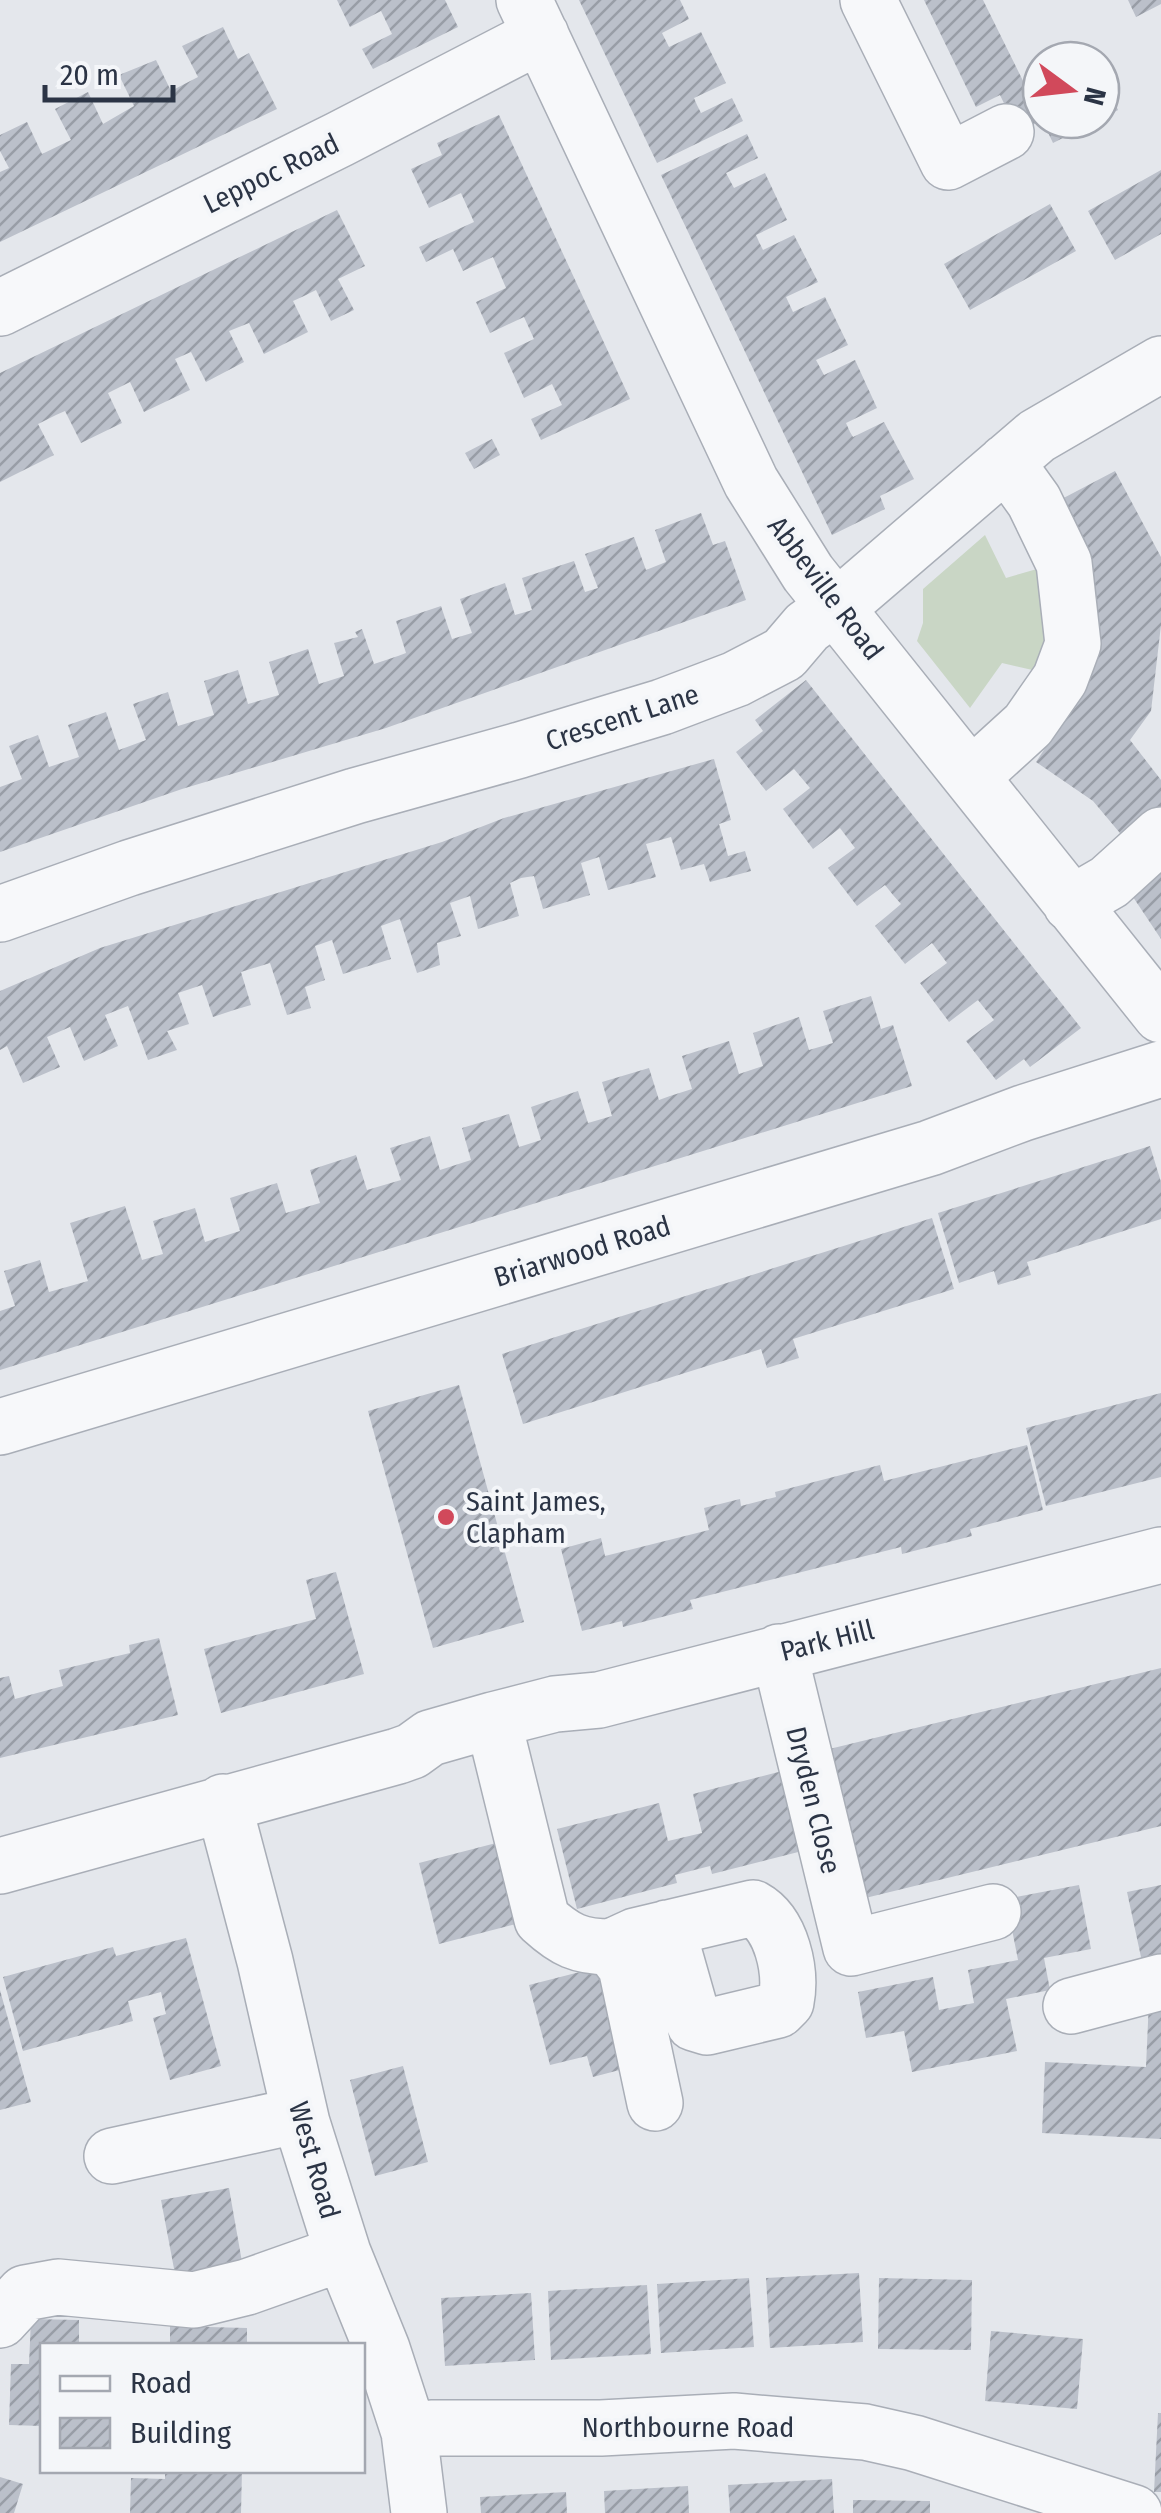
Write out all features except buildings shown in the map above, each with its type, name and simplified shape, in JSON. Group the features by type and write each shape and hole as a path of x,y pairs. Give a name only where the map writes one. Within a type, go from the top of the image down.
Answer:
{"street":[{"path":"873,2 948,162 1006,132"},
{"name":"Leppoc Road","path":"0,308 340,140 532,18"},
{"name":"Abbeville Road","path":"532,18 752,482 779,531 835,607 1161,1015"},
{"name":"Crescent Lane","path":"0,914 339,801 662,706 762,666 784,654 807,626 835,607 1037,436 1161,364"},
{"path":"972,776 1028,725 1060,679 1073,644 1064,563 1034,501 1006,462"},
{"path":"1070,904 1109,882 1161,835"},
{"name":"Briarwood Road","path":"0,1427 930,1148 1023,1112 1161,1069"},
{"name":"Park Hill","path":"0,1866 412,1751 430,1738 493,1720 555,1704 599,1700 1161,1555"},
{"name":"Dryden Close","path":"778,1652 851,1948 993,1912"},
{"path":"493,1720 542,1919 557,1933 584,1947 611,1947 667,1928"},
{"name":"West Road","path":"223,1802 265,1960 300,2115 343,2253 382,2348 409,2432 419,2513"},
{"path":"611,1947 626,1967 655,2103"},
{"path":"1071,2006 1161,1982"},
{"path":"112,2156 300,2115"},
{"path":"0,2320 25,2293 58,2286 194,2300 246,2287 343,2253"},
{"name":"Northbourne Road","path":"409,2432 445,2427 601,2428 734,2421 865,2432 914,2443 1134,2513"}],"green space":[{"path":"985,535 1006,578 1051,565 1050,674 1002,663 970,708 917,641 923,623 923,589"}],"place":[{"name":"Saint James, Clapham","path":"446,1517"}]}
